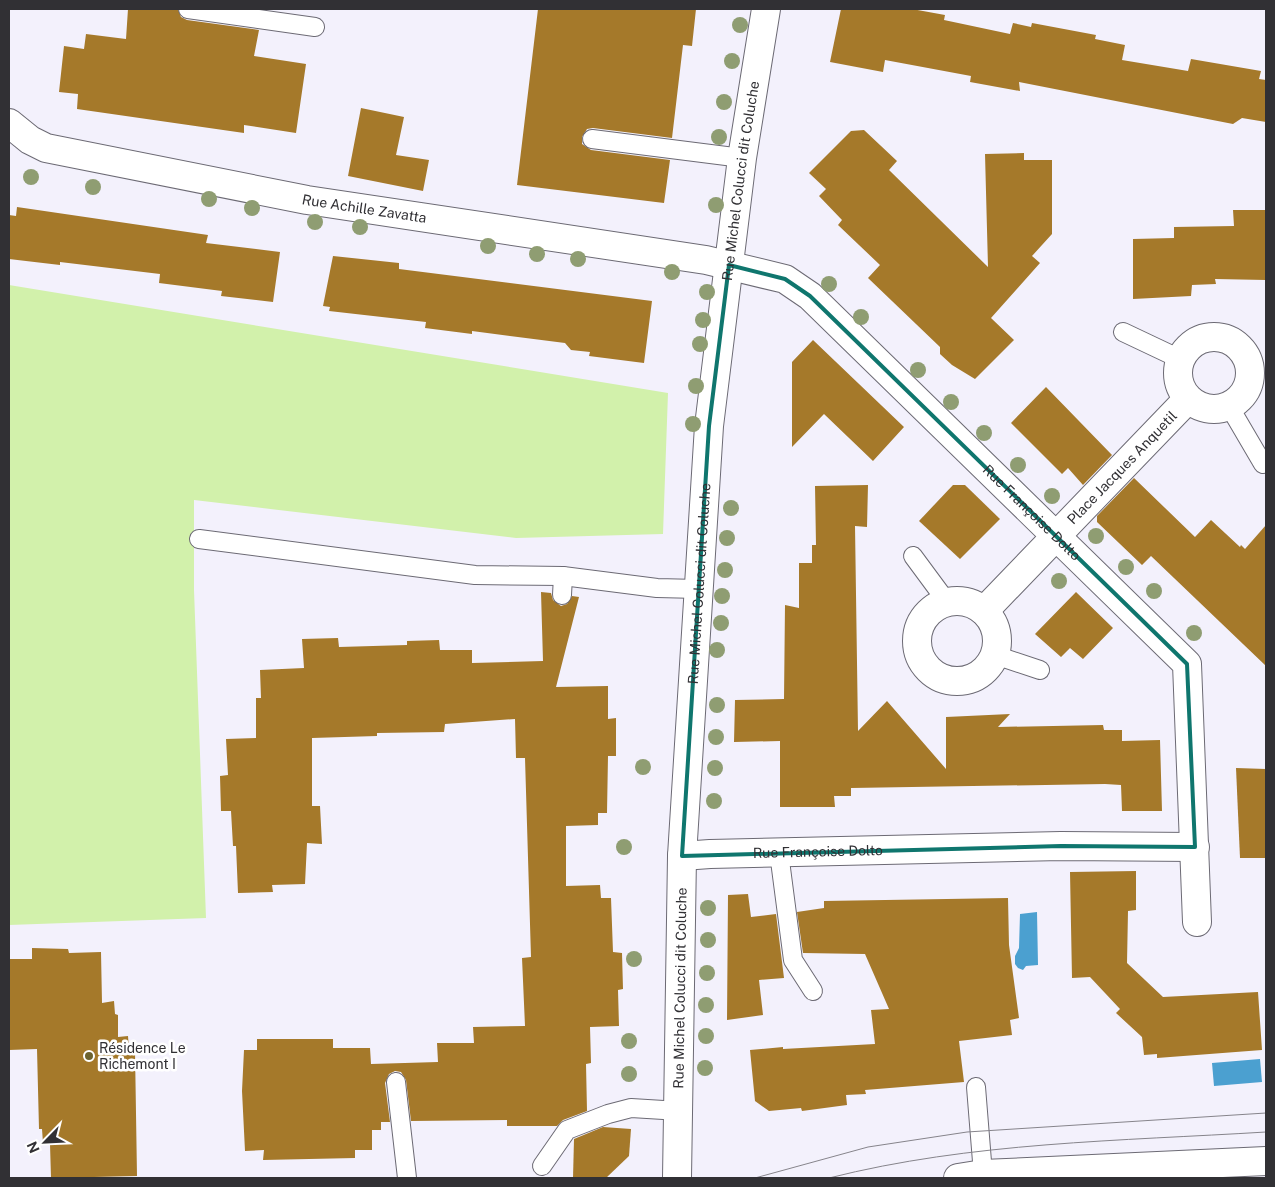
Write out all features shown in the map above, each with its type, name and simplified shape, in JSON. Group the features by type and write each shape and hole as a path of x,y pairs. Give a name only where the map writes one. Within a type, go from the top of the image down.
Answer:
{"street":[{"name":"Rue Michel Colucci dit Coluche","path":"678,1171 682,856 709,426 742,158 766,9"},
{"name":"Rue Achille Zavatta","path":"9,123 30,140 46,148 297,198 688,256 728,265"},
{"name":"Rue Françoise Dolto","path":"728,265 785,279 810,296 1187,664 1197,922"},
{"path":"1180,359 1188,347 1199,339 1214,336 1228,338 1240,346 1248,358 1250,372 1248,386 1240,398 1229,406"},
{"name":"Place Jacques Anquetil","path":"1180,359 1177,373 1180,387 1188,399 1207,408 1229,406"},
{"name":"Place Jacques Anquetil","path":"984,611 1188,399"},
{"path":"955,600 972,602 984,611 994,624 998,639 995,655 986,668 974,678 958,681 943,678 929,670 920,657 916,642 919,626 928,613 940,604 955,600"},
{"name":"Rue Françoise Dolto","path":"682,856 1061,846 1195,847"},
{"path":"971,1176 1266,1161"}],"lane":[{"path":"188,9 315,27"},
{"path":"592,140 742,158"},
{"path":"1123,332 1180,359"},
{"path":"1229,406 1263,464"},
{"path":"200,539 475,575 562,576 657,588 698,589"},
{"path":"913,556 947,602"},
{"path":"562,576 562,595"},
{"path":"995,655 1040,670"},
{"path":"779,853 793,960 813,991"},
{"path":"396,1082 407,1178"},
{"path":"971,1176 976,1087"},
{"path":"542,1166 567,1130 608,1114 631,1108 680,1111"}],"highlighted area":[{"path":"729,265 785,279 810,296 1187,664 1195,847 1061,846 682,856 709,426"}],"green space":[{"path":"9,285 668,393 663,534 516,538 194,500 194,590 206,918 9,925"}],"water":[{"path":"1037,912 1038,965 1026,966 1023,970 1015,964 1015,956 1019,948 1020,914"},
{"path":"1260,1059 1262,1082 1214,1086 1212,1063"}],"building":[{"path":"128,9 178,9 181,17 187,20 259,30 254,56 306,64 296,133 244,125 244,133 77,109 78,94 59,92 64,46 84,49 86,34 126,39"},
{"path":"538,9 696,9 692,46 683,45 672,138 593,128 587,129 582,137 582,144 591,150 670,160 664,203 517,185"},
{"path":"841,9 912,9 945,15 944,20 1010,34 1013,23 1031,27 1032,23 1096,35 1095,39 1125,45 1122,60 1188,71 1191,59 1261,71 1259,79 1266,80 1266,122 1242,118 1233,124 1019,82 1020,91 970,82 971,76 885,60 883,72 830,62"},
{"path":"361,108 404,117 396,155 429,160 423,191 348,176"},
{"path":"864,130 897,161 889,170 988,267 985,154 1024,153 1024,160 1052,160 1052,234 1032,256 1040,263 991,318 1014,340 975,379 952,365 940,354 940,347 868,278 880,265 838,225 842,220 819,196 826,189 809,173 851,131"},
{"path":"17,207 208,235 206,243 280,252 273,302 221,296 222,291 159,283 160,274 60,262 60,265 9,259 9,215 16,216"},
{"path":"1233,210 1266,210 1266,280 1215,279 1216,284 1192,285 1191,296 1133,299 1133,239 1174,238 1174,227 1234,226"},
{"path":"333,256 399,263 399,269 652,301 644,363 589,356 590,352 571,350 565,343 472,331 472,334 425,328 426,322 329,311 330,307 323,306"},
{"path":"813,340 904,427 873,461 824,414 792,447 792,362"},
{"path":"1046,387 1112,455 1083,485 1068,468 1062,474 1011,423"},
{"path":"1134,478 1195,537 1211,520 1240,547 1241,545 1245,549 1266,525 1266,666 1151,556 1142,565 1097,522 1097,516"},
{"path":"868,485 867,527 855,526 858,731 887,701 946,769 946,717 1010,714 998,727 1103,725 1104,730 1122,730 1122,741 1160,740 1162,811 1122,811 1121,785 1105,784 851,788 851,796 834,796 835,807 780,807 780,741 734,742 735,700 784,699 785,605 799,608 799,563 812,563 812,545 816,545 815,486"},
{"path":"953,485 965,485 1000,519 960,559 919,521"},
{"path":"541,592 551,593 553,600 561,606 567,604 572,596 579,597 556,687 608,686 608,719 616,718 616,756 608,756 607,813 598,813 598,825 566,826 566,886 600,885 601,898 611,898 613,952 622,953 623,989 618,990 619,1026 590,1027 591,1063 586,1064 587,1111 563,1120 557,1126 507,1126 507,1120 411,1121 406,1080 401,1072 395,1071 389,1074 385,1083 390,1122 381,1122 381,1130 372,1130 372,1150 355,1150 355,1158 263,1160 264,1150 245,1151 242,1091 244,1050 257,1050 257,1039 333,1039 333,1048 370,1048 371,1064 438,1062 437,1043 474,1043 473,1027 525,1026 522,958 531,957 525,758 516,758 515,719 445,724 444,732 377,733 377,736 312,738 312,806 320,806 322,844 307,843 305,884 272,885 273,892 238,893 236,846 233,846 231,811 221,811 220,776 228,775 226,739 256,738 256,698 261,698 260,670 304,668 302,639 338,638 339,647 407,645 407,641 439,640 440,650 472,650 472,663 543,661"},
{"path":"1076,592 1113,628 1083,659 1070,648 1061,657 1035,634"},
{"path":"1236,768 1266,769 1266,858 1240,858"},
{"path":"1136,871 1136,910 1128,911 1127,963 1163,997 1258,992 1262,1050 1157,1058 1157,1054 1144,1055 1142,1037 1116,1013 1120,1009 1090,977 1072,978 1070,872"},
{"path":"748,894 751,917 776,914 784,978 759,980 763,1015 727,1020 728,895"},
{"path":"1008,898 1009,945 1019,1018 1010,1020 1012,1035 959,1041 964,1082 865,1090 866,1094 846,1095 847,1105 802,1111 801,1108 769,1111 755,1101 750,1050 875,1044 871,1010 889,1009 865,954 803,953 797,912 824,908 824,901"},
{"name":"Résidence Le Richemont I","path":"32,948 68,949 69,953 101,952 102,1003 114,1001 115,1014 118,1015 118,1037 128,1036 129,1050 135,1051 137,1176 51,1178 50,1144 43,1143 42,1129 39,1129 37,1049 9,1050 9,959 32,959"},
{"path":"603,1127 631,1129 629,1156 606,1178 573,1178 574,1139"}],"tram line":[{"path":"755,1178 868,1147 967,1132 1266,1113"},
{"path":"829,1178 883,1166 991,1150 1101,1141 1266,1132"}],"place":[{"name":"Résidence Le Richemont I","path":"89,1056"}]}
